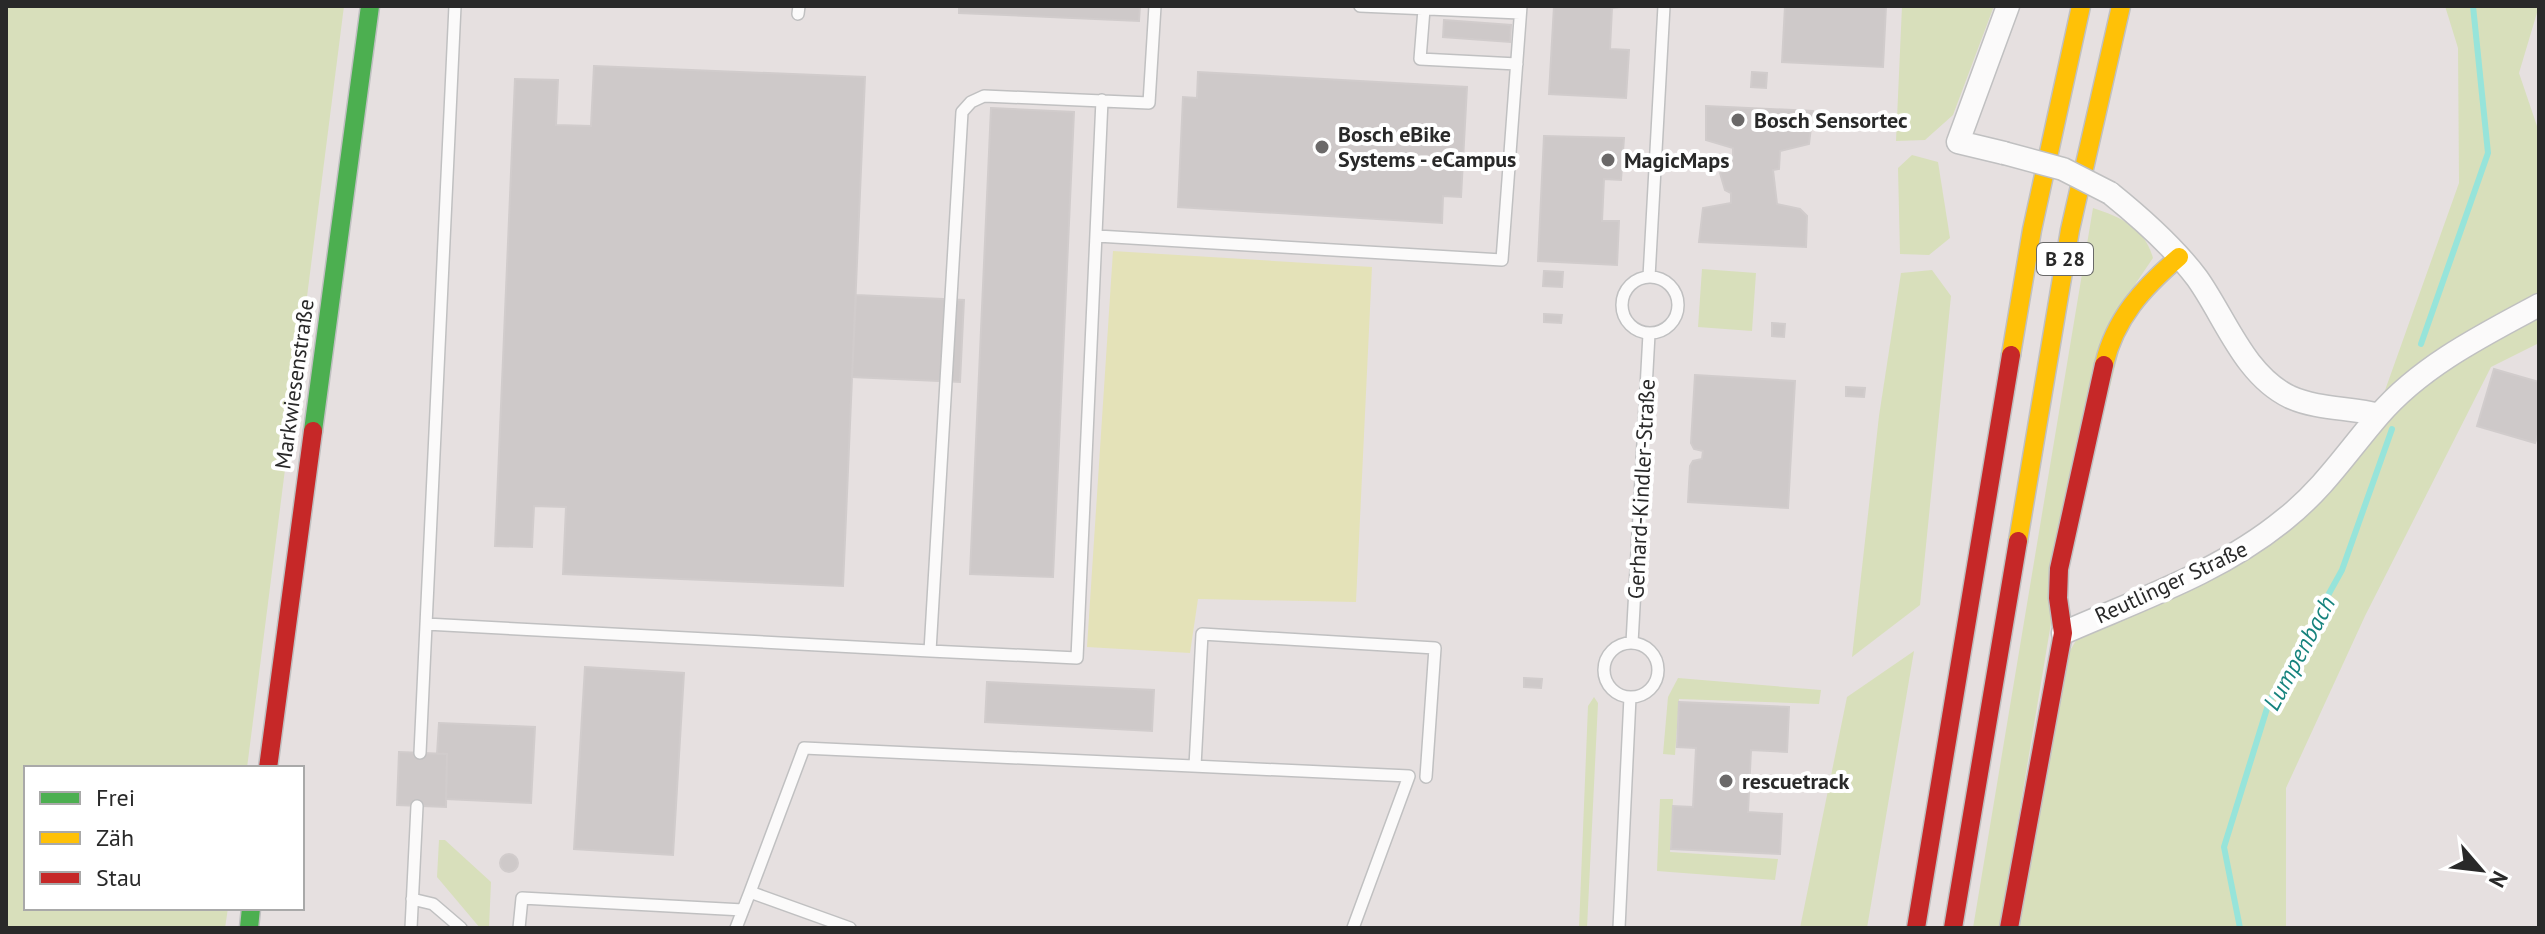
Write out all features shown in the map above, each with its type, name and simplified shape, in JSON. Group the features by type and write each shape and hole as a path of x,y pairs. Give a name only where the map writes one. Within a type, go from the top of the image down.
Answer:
{"main road":[{"name":"Markwiesenstraße","path":"268,766 370,6"},
{"name":"B 28","path":"1916,928 2032,230 2081,6"},
{"name":"B 28","path":"1953,928 2070,230 2121,6"},
{"path":"2009,928 2063,633 2058,598 2059,569 2109,343 2116,324 2142,288 2179,257"}],"street":[{"path":"2008,6 1958,142 2063,169 2110,193 2179,257 2197,279 2247,358 2287,396 2326,408 2379,415"},
{"name":"Reutlinger Straße","path":"2063,633 2216,565 2258,540 2313,494 2345,461 2379,415 2440,362 2539,305"}],"lane":[{"path":"420,753 455,6"},
{"path":"930,651 962,112 971,102 984,96 1149,103 1155,6"},
{"path":"1097,236 1502,260 1520,9 1360,6"},
{"path":"1649,277 1664,6"},
{"path":"1424,9 1420,59 1517,64"},
{"path":"426,624 1077,658 1102,100"},
{"path":"1649,277 1665,282 1673,289 1677,311 1666,329 1649,334 1634,329 1626,321 1622,300 1634,282 1649,277"},
{"name":"Gerhard-Kindler-Straße","path":"1632,643 1649,334"},
{"path":"1195,766 1202,634 1435,648 1426,777"},
{"path":"1632,643 1650,651 1658,672 1647,691 1630,697 1609,686 1604,670 1611,653 1632,643"},
{"path":"1619,928 1630,697"},
{"path":"736,928 804,748 1409,776 1353,928"},
{"path":"411,928 417,806"},
{"path":"750,892 850,928"},
{"path":"519,928 522,898 743,910"},
{"path":"412,899 433,904 461,928"}],"green space":[{"path":"6,6 344,6 247,766 24,766 24,910 228,910 225,928 6,928"},
{"path":"1902,6 1994,6 1953,115 1925,140 1896,141"},
{"path":"2445,6 2539,6 2519,73 2539,132 2539,343 2491,367 2365,616 2286,788 2286,928 2019,928 2061,666 2078,637 2263,546 2383,396 2459,183 2458,48"},
{"path":"1912,155 1938,162 1950,238 1929,255 1900,254 1898,168"},
{"path":"2093,208 2113,215 2138,231 2153,258 2136,283 2051,623 2000,928 1973,928"},
{"path":"1702,269 1756,273 1752,331 1698,327"},
{"path":"1932,270 1951,296 1920,605 1852,657 1879,416 1901,273"},
{"path":"1914,651 1867,928 1800,928 1847,697"},
{"path":"1678,678 1821,690 1819,704 1679,699 1675,755 1663,754 1668,697"},
{"path":"1594,697 1598,703 1587,928 1579,928 1588,706"},
{"path":"1660,799 1673,799 1670,852 1778,859 1775,880 1657,871"},
{"path":"439,840 445,840 491,882 489,928 480,928 437,877"}],"shaded area":[{"path":"1113,251 1372,267 1356,602 1198,599 1190,653 1087,647"}],"building":[{"path":"959,6 1140,6 1139,21 959,13"},
{"path":"1554,6 1630,6 1612,8 1610,49 1629,50 1626,98 1549,94"},
{"path":"1785,6 1886,6 1883,67 1782,62"},
{"path":"1444,20 1511,25 1510,42 1443,37"},
{"path":"594,66 865,77 843,586 563,574 566,507 534,506 532,547 495,546 515,79 558,80 556,125 591,126"},
{"name":"Bosch eBike Systems - eCampus","path":"1198,72 1467,87 1461,197 1443,196 1442,223 1178,207 1183,97 1197,98"},
{"path":"1752,72 1767,73 1766,88 1751,87"},
{"path":"1706,106 1813,111 1809,144 1780,151 1779,169 1773,170 1777,204 1800,209 1807,216 1806,247 1699,242 1703,208 1731,203 1731,193 1725,190 1720,173 1726,170 1727,160 1733,159 1733,148 1706,140"},
{"path":"991,108 1074,112 1053,577 970,574"},
{"path":"1544,136 1624,138 1621,180 1604,179 1602,221 1619,221 1617,265 1538,261"},
{"path":"1544,271 1563,272 1562,287 1543,286"},
{"path":"856,295 964,300 960,382 852,377"},
{"path":"1544,314 1562,315 1561,323 1544,322"},
{"path":"1772,323 1785,324 1784,337 1772,336"},
{"path":"2494,369 2539,382 2539,431 2535,443 2477,426"},
{"path":"1695,375 1795,381 1788,508 1688,502 1690,466 1693,461 1702,459 1703,451 1694,449 1691,443"},
{"path":"1846,387 1865,388 1864,397 1846,396"},
{"path":"585,667 684,673 673,855 574,849"},
{"path":"1524,678 1542,679 1541,688 1524,687"},
{"path":"987,682 1154,690 1152,731 985,722"},
{"path":"1679,702 1789,707 1787,752 1751,750 1748,812 1782,814 1780,854 1671,849 1673,806 1693,807 1696,748 1677,747"},
{"path":"439,723 535,727 531,803 446,799 447,754 437,754"},
{"path":"399,752 447,754 446,807 397,805"},
{"path":"505,854 513,854 518,863 516,870 505,872 500,867 500,859"}],"waterway":[{"name":"Lumpenbach","path":"2421,344 2488,153 2473,6"},
{"name":"Lumpenbach","path":"2240,928 2224,847 2269,702 2342,570 2392,429"}],"traffic: fast":[{"path":"313,431 370,6"},
{"path":"249,928 251,910"}],"traffic: slow":[{"path":"2011,355 2032,230 2081,6"},
{"path":"2018,541 2070,230 2121,6"},
{"path":"2104,365 2115,333 2132,305 2179,257"}],"traffic: jam":[{"path":"1916,928 2011,355"},
{"path":"2009,928 2063,633 2058,598 2059,569 2104,365"},
{"path":"268,766 313,431"},
{"path":"1953,928 2018,541"}],"place":[{"name":"Bosch Sensortec","path":"1738,120"},
{"name":"Bosch eBike Systems - eCampus","path":"1322,147"},
{"name":"MagicMaps","path":"1608,160"},
{"name":"rescuetrack","path":"1726,781"}]}
